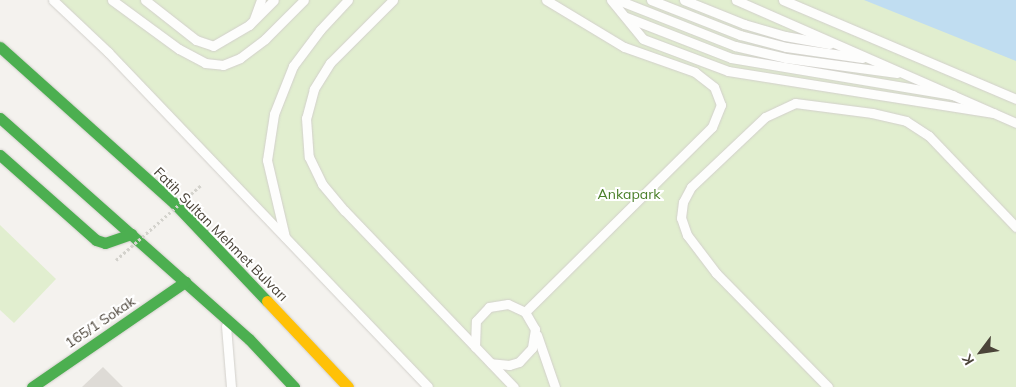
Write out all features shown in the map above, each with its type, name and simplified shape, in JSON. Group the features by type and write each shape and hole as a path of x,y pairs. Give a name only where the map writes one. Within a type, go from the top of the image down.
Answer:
{"main road":[{"name":"Fatih Sultan Mehmet Bulvarı","path":"0,47 174,203 348,387"},
{"path":"0,118 226,318 294,387"},
{"path":"0,155 96,240 105,243 131,234"},
{"name":"165/1 Sokak","path":"32,387 185,282"}],"lane":[{"path":"52,0 108,52 428,387"},
{"path":"112,0 180,49 205,63 223,65 240,58 265,39 304,0"},
{"path":"145,0 196,40 213,46 229,39 253,21 274,0"},
{"path":"253,21 261,0"},
{"path":"285,238 268,160 274,114 293,66 320,30 348,0"},
{"path":"393,0 330,63 314,89 306,118 309,157 322,184 346,211 514,387"},
{"path":"525,312 712,127 721,105 714,87 694,72 624,48 546,0"},
{"path":"611,0 643,39 728,71 994,113"},
{"path":"618,0 735,46 786,58 906,75"},
{"path":"652,0 740,35 786,47 875,60"},
{"path":"684,0 786,36 842,46"},
{"path":"736,0 1016,123"},
{"path":"783,0 1016,99"},
{"path":"624,16 731,58 953,95"},
{"path":"828,387 716,273 686,235 681,218 683,202 691,187 765,117 795,103 872,113 906,121 929,136 1016,227"},
{"path":"476,347 476,321 489,307 508,304 525,312 535,329 555,387"},
{"path":"226,318 231,387"},
{"path":"490,362 499,365 519,362 532,348 535,329"}],"path":[{"path":"116,260 201,185"}],"green space":[{"name":"Ankapark","path":"59,0 1016,0 1016,387 424,387"},
{"path":"0,225 56,279 14,323 0,310"}],"water":[{"path":"864,0 1016,0 1016,61"}],"building":[{"path":"103,367 123,387 82,387"}],"traffic: fast":[{"path":"0,47 174,203 267,301"},
{"path":"0,118 249,339 294,387"},
{"path":"0,155 96,240 105,243 131,234"},
{"path":"32,387 185,282"}],"traffic: slow":[{"path":"267,301 348,387"}]}
